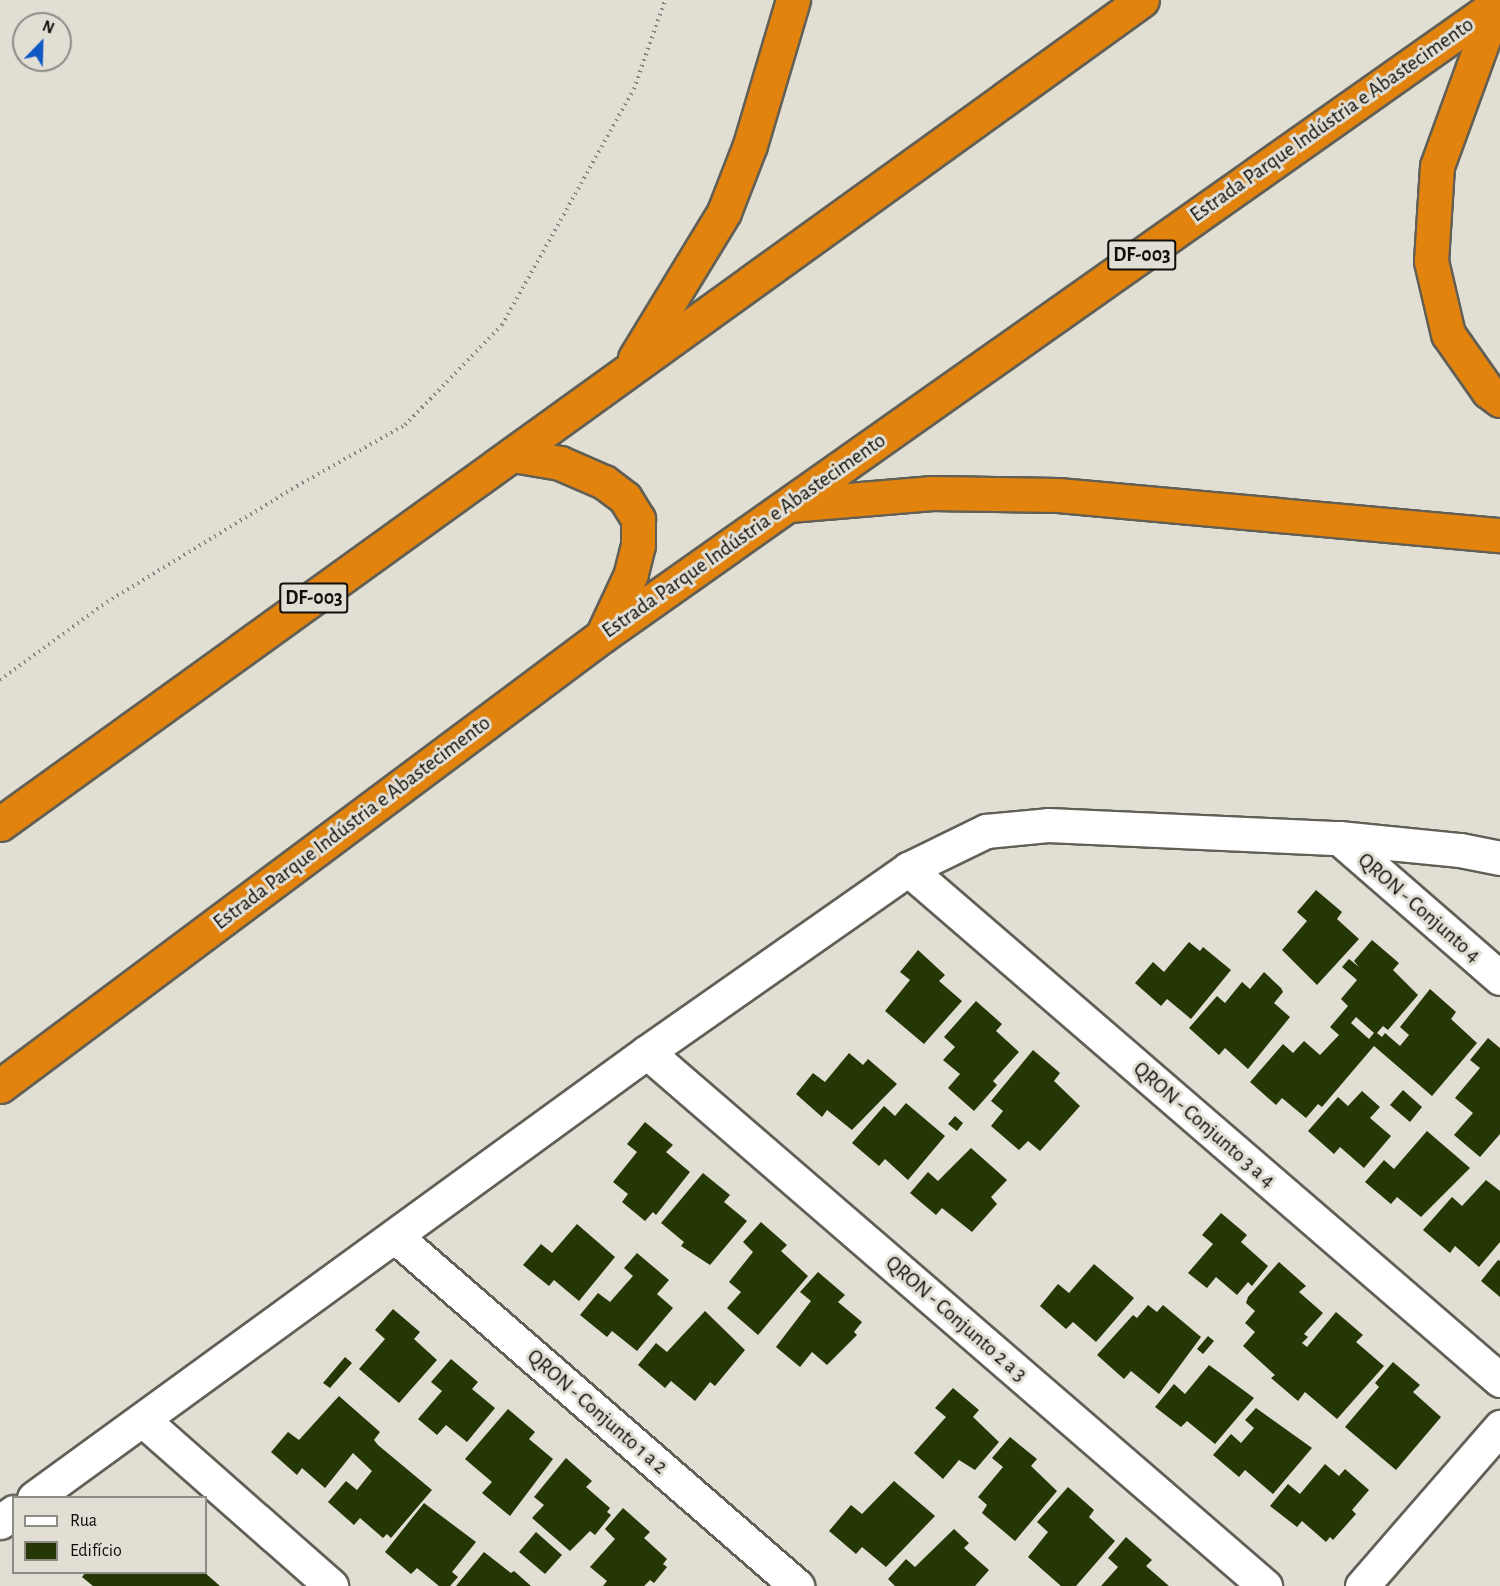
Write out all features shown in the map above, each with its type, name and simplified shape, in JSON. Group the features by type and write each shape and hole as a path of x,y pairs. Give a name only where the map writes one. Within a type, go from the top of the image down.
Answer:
{"highway":[{"path":"627,372 724,212 750,145 793,0"},
{"name":"DF-003","path":"0,824 1142,0"},
{"path":"1498,3 1437,166 1431,261 1448,334 1488,391 1500,400"},
{"name":"Estrada Parque Indústria e Abastecimento","path":"0,1086 602,636 1498,3"},
{"path":"513,455 560,463 604,482 624,498 638,519 638,545 631,574 602,636"},
{"path":"787,505 932,493 1058,495 1500,535"}],"street":[{"path":"35,1496 396,1237 647,1052 908,869 986,831 1048,825 1339,838 1460,850 1500,858"},
{"name":"QRON - Conjunto 4","path":"1339,838 1500,978"},
{"name":"QRON - Conjunto 3 a 4","path":"908,869 1500,1380"},
{"name":"QRON - Conjunto 2 a 3","path":"647,1052 1265,1586"},
{"name":"QRON - Conjunto 1 a 2","path":"396,1237 797,1586"},
{"path":"142,1420 331,1586"},
{"path":"1362,1586 1500,1427"}],"path":[{"path":"0,680 107,602 297,486 405,425 421,409 502,326 634,88 665,0"}],"building":[{"path":"1316,890 1342,912 1337,919 1359,939 1317,985 1282,950 1307,921 1297,912"},
{"path":"1372,940 1399,963 1393,970 1418,995 1388,1030 1383,1026 1377,1033 1382,1037 1385,1033 1400,1046 1409,1035 1400,1027 1430,989 1456,1012 1451,1019 1477,1043 1432,1096 1374,1046 1322,1107 1318,1104 1306,1118 1282,1098 1276,1105 1250,1082 1283,1044 1293,1053 1304,1041 1320,1055 1339,1035 1330,1027 1348,1006 1341,999 1357,980 1342,967 1349,959 1359,967 1354,961","holes":["1356,1017 1374,1033 1369,1039 1351,1023"]},
{"path":"1189,942 1200,951 1203,947 1231,970 1191,1019 1167,999 1161,1006 1135,983 1153,962 1164,972"},
{"path":"918,950 945,975 939,981 962,1001 924,1044 885,1011 910,980 900,972"},
{"path":"1264,972 1283,992 1274,1003 1290,1017 1248,1069 1225,1048 1219,1055 1189,1028 1217,996 1225,1003 1242,982 1250,989"},
{"path":"976,1001 1002,1024 996,1031 1019,1052 993,1081 997,1085 974,1111 948,1088 960,1074 943,1060 955,1047 944,1037"},
{"path":"1488,1038 1500,1048 1500,1134 1480,1157 1454,1135 1473,1113 1455,1098 1480,1068 1470,1060"},
{"path":"1033,1050 1060,1073 1054,1081 1080,1106 1040,1151 1028,1141 1019,1150 991,1126 1003,1111 991,1101"},
{"path":"849,1053 863,1065 868,1059 897,1084 852,1130 827,1110 822,1117 796,1094 813,1073 825,1082"},
{"path":"1403,1090 1422,1107 1410,1122 1390,1105"},
{"path":"1362,1091 1380,1107 1370,1118 1391,1136 1364,1168 1340,1147 1334,1154 1308,1131 1338,1097 1348,1106"},
{"path":"906,1103 945,1136 908,1180 885,1159 879,1166 852,1143 884,1106 895,1116"},
{"path":"955,1116 963,1123 957,1131 948,1124"},
{"path":"645,1122 673,1145 666,1152 690,1172 656,1215 653,1212 645,1221 622,1202 628,1194 613,1182 637,1152 627,1144"},
{"path":"1427,1131 1470,1168 1421,1217 1397,1197 1391,1204 1365,1182 1384,1160 1394,1169"},
{"path":"971,1148 1007,1180 991,1197 997,1204 972,1232 942,1208 936,1215 910,1193 928,1172 938,1181"},
{"path":"703,1173 730,1195 724,1202 747,1221 710,1265 681,1246 684,1242 661,1223"},
{"path":"1486,1180 1500,1191 1500,1242 1479,1267 1455,1246 1450,1253 1423,1230 1452,1197 1462,1206"},
{"path":"1221,1213 1247,1235 1241,1242 1268,1266 1252,1286 1248,1282 1237,1295 1216,1277 1207,1288 1188,1273 1213,1244 1202,1235"},
{"path":"761,1222 787,1245 781,1251 808,1276 758,1335 727,1308 741,1292 729,1282 753,1252 743,1242"},
{"path":"577,1224 615,1257 579,1301 554,1280 549,1286 523,1265 541,1244 552,1253"},
{"path":"637,1253 669,1280 657,1294 673,1308 637,1351 612,1331 607,1337 580,1315 598,1293 610,1302 633,1276 624,1268"},
{"path":"1498,1260 1500,1261 1500,1297 1481,1281"},
{"path":"1279,1262 1306,1286 1299,1292 1323,1313 1304,1334 1308,1337 1302,1343 1307,1347 1336,1312 1363,1335 1356,1342 1384,1366 1337,1419 1305,1392 1298,1401 1271,1378 1275,1375 1243,1346 1255,1332 1245,1323 1255,1311 1246,1303 1248,1297"},
{"path":"1094,1264 1134,1298 1096,1342 1073,1322 1066,1329 1040,1306 1058,1284 1069,1293"},
{"path":"818,1272 845,1295 838,1302 862,1322 854,1332 857,1335 827,1365 812,1352 800,1367 776,1347 811,1301 800,1292"},
{"path":"1148,1305 1157,1312 1163,1305 1201,1337 1159,1394 1131,1371 1124,1379 1097,1355 1133,1315 1137,1318"},
{"path":"393,1309 420,1332 414,1339 437,1360 399,1403 359,1369 385,1339 375,1330"},
{"path":"705,1311 745,1350 715,1386 710,1382 695,1401 671,1381 665,1388 638,1365 656,1343 667,1352"},
{"path":"1208,1336 1214,1341 1203,1354 1197,1349"},
{"path":"345,1357 352,1363 330,1388 323,1383"},
{"path":"451,1359 478,1382 472,1389 495,1408 467,1442 446,1425 437,1435 418,1419 442,1391 431,1382"},
{"path":"1393,1362 1420,1385 1413,1392 1441,1417 1396,1470 1345,1427 1379,1387 1375,1383"},
{"path":"1209,1365 1254,1398 1215,1444 1187,1421 1181,1427 1155,1407 1174,1384 1185,1394"},
{"path":"953,1388 979,1410 973,1417 999,1442 975,1470 959,1460 943,1479 914,1453 946,1417 935,1408"},
{"path":"339,1396 380,1432 374,1440 378,1445 432,1490 391,1538 387,1534 383,1538 360,1518 354,1525 328,1502 346,1481 357,1490 372,1471 353,1453 325,1488 302,1468 297,1475 271,1452 288,1432 299,1440"},
{"path":"1256,1408 1312,1448 1273,1494 1245,1470 1239,1477 1213,1455 1231,1434 1241,1443 1254,1428 1245,1420"},
{"path":"508,1409 535,1432 529,1439 553,1459 510,1516 482,1493 492,1482 465,1459"},
{"path":"1010,1437 1037,1459 1031,1466 1057,1491 1015,1541 982,1513 987,1505 978,1497 1003,1467 992,1458"},
{"path":"566,1458 592,1481 586,1487 610,1508 607,1512 611,1515 595,1535 590,1531 570,1551 532,1518 544,1505 534,1497"},
{"path":"1325,1464 1339,1476 1345,1469 1369,1490 1352,1510 1356,1514 1333,1540 1330,1537 1326,1542 1302,1521 1297,1527 1270,1506 1288,1484 1300,1494"},
{"path":"894,1481 935,1516 886,1567 862,1547 856,1554 829,1531 851,1505 862,1514"},
{"path":"1068,1487 1094,1510 1089,1517 1115,1541 1076,1586 1061,1586 1028,1557 1048,1532 1037,1522"},
{"path":"424,1503 476,1542 452,1572 458,1577 450,1586 439,1586 417,1568 411,1574 385,1552"},
{"path":"623,1508 650,1532 644,1538 667,1559 663,1564 667,1567 654,1583 650,1580 644,1586 603,1586 607,1581 590,1567 615,1539 605,1529"},
{"path":"954,1529 969,1543 964,1548 989,1570 975,1586 895,1586 888,1579 906,1559 915,1567"},
{"path":"536,1532 562,1555 545,1574 519,1552"},
{"path":"1126,1537 1152,1560 1146,1566 1169,1586 1101,1586 1118,1567 1108,1558"},
{"path":"484,1552 511,1573 514,1571 531,1586 456,1586"},
{"path":"84,1574 206,1574 220,1586 93,1586 82,1577"}]}
